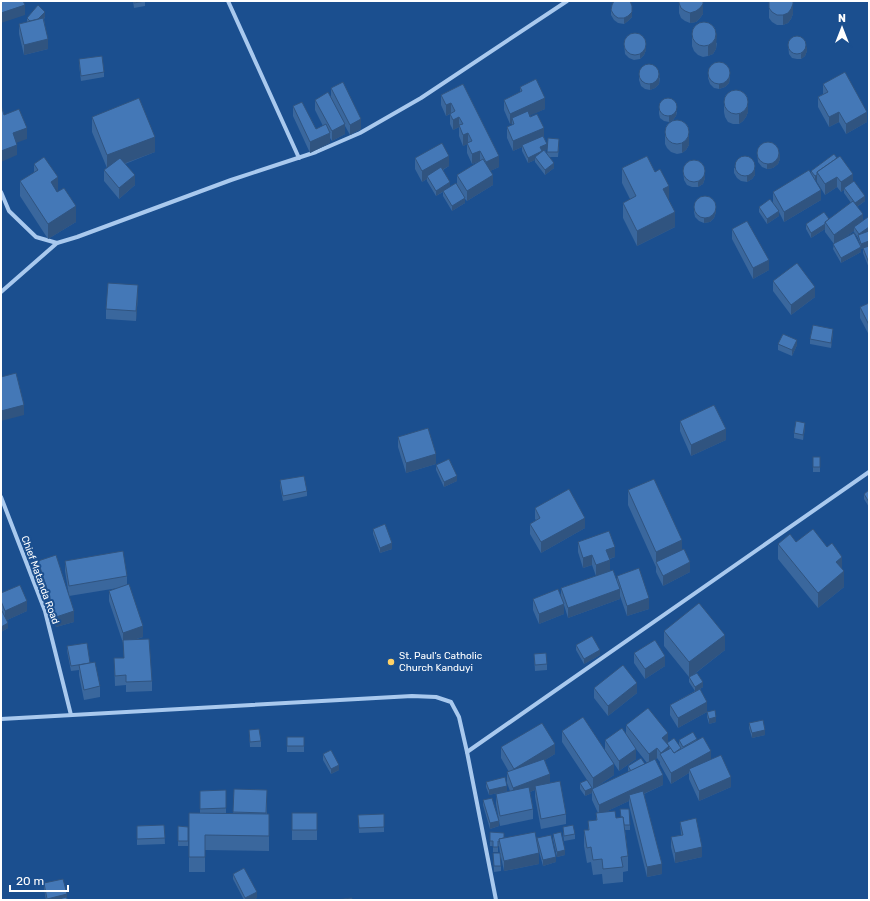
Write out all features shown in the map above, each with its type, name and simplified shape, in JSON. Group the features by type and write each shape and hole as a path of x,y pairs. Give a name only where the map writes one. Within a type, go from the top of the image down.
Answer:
{"street":[{"path":"228,1 299,158"},
{"path":"1,292 56,243 77,237 224,183 316,152 360,133 421,98 567,1"},
{"path":"1,192 9,211 36,237 56,243"},
{"path":"467,752 869,472"},
{"name":"Chief Matanda Road","path":"1,497 45,611 71,715"},
{"path":"1,719 412,696 436,697 451,702 459,718 467,752 496,900"}],"building":[{"path":"1,1 23,1 25,5 1,13"},
{"path":"134,1 145,1 134,3"},
{"path":"614,1 630,1 632,12 624,18 618,18 611,10"},
{"path":"679,1 703,1 703,4 696,11 690,13 681,8"},
{"path":"769,1 793,1 793,4 788,13 777,15 769,8"},
{"path":"38,5 45,12 38,19 30,21 27,18"},
{"path":"43,18 48,39 24,45 19,24"},
{"path":"704,22 713,25 716,34 713,43 704,46 695,43 692,34 695,25"},
{"path":"635,33 643,36 646,44 643,52 635,55 627,52 624,44 627,36"},
{"path":"793,36 801,36 806,41 804,52 801,54 793,54 788,49 788,41"},
{"path":"102,56 104,72 81,76 79,59"},
{"path":"719,62 727,65 730,73 727,81 719,84 711,81 708,73 711,65"},
{"path":"649,64 656,67 659,74 656,81 649,84 642,81 639,74 642,67"},
{"path":"845,72 867,112 846,124 839,112 829,117 818,97 828,92 823,84"},
{"path":"536,79 545,98 510,114 504,100 522,91 520,87"},
{"path":"343,82 361,119 350,125 331,88"},
{"path":"463,84 499,156 486,162 480,151 472,154 467,143 472,141 468,133 463,135 459,125 463,124 459,117 453,120 450,114 455,111 451,103 446,105 441,95"},
{"path":"736,90 744,94 748,102 744,110 736,114 728,110 724,102 728,94"},
{"path":"328,92 345,124 332,131 315,100"},
{"path":"139,98 155,137 107,155 92,117"},
{"path":"668,98 674,101 677,107 674,113 668,116 662,113 659,107 662,101"},
{"path":"302,102 316,129 326,124 330,133 310,142 293,106"},
{"path":"1,105 4,115 19,109 27,128 13,133 17,145 1,151"},
{"path":"528,111 530,117 537,114 544,128 513,141 507,127 514,124 512,118"},
{"path":"677,120 682,121 688,127 688,137 682,143 677,144 672,143 666,137 665,132 666,127 672,121"},
{"path":"543,136 547,144 540,147 542,151 528,158 522,145"},
{"path":"548,138 559,139 558,152 547,152"},
{"path":"768,142 776,145 779,153 776,161 768,164 760,161 757,153 760,145"},
{"path":"442,143 449,156 422,171 415,158"},
{"path":"544,150 554,163 545,170 535,157"},
{"path":"834,154 837,158 817,172 817,175 815,176 811,171"},
{"path":"647,156 655,172 660,169 669,186 663,189 675,212 637,231 623,203 636,196 622,168"},
{"path":"745,156 752,159 755,166 752,173 745,176 738,173 735,166 738,159"},
{"path":"840,156 853,174 841,182 837,177 825,184 817,172"},
{"path":"44,157 58,177 51,182 57,192 64,188 76,206 48,224 20,181 38,170 34,164"},
{"path":"120,158 135,175 119,188 104,170"},
{"path":"483,159 493,175 467,191 457,175"},
{"path":"694,160 702,163 705,171 702,179 694,182 686,179 683,171 686,163"},
{"path":"441,167 450,182 436,191 427,176"},
{"path":"809,170 821,190 784,212 773,192"},
{"path":"854,181 865,196 855,203 844,188"},
{"path":"456,183 465,198 452,206 443,191"},
{"path":"705,196 713,199 716,207 713,215 705,218 697,215 694,207 697,199"},
{"path":"770,199 779,211 767,219 759,207"},
{"path":"853,201 863,214 834,235 825,222"},
{"path":"824,212 829,219 825,222 825,224 811,233 806,224"},
{"path":"868,217 869,227 859,234 854,227"},
{"path":"747,221 769,260 753,268 732,229"},
{"path":"869,231 869,241 861,244 858,235"},
{"path":"854,233 861,247 841,258 833,244"},
{"path":"869,246 869,263 863,248"},
{"path":"797,263 815,287 791,305 773,281"},
{"path":"108,283 138,285 136,311 106,309"},
{"path":"869,303 869,325 860,307"},
{"path":"813,325 833,329 831,343 810,339"},
{"path":"783,334 797,340 792,350 778,344"},
{"path":"16,373 24,405 1,411 1,377"},
{"path":"714,405 726,429 691,445 680,421"},
{"path":"796,421 805,423 803,435 794,433"},
{"path":"428,428 436,454 406,463 398,437"},
{"path":"813,457 820,457 820,467 813,467"},
{"path":"449,459 457,476 444,482 436,465"},
{"path":"304,476 307,491 283,496 280,480"},
{"path":"654,479 682,540 656,552 628,490"},
{"path":"569,489 585,518 541,542 530,524 540,518 535,508"},
{"path":"869,490 869,502 864,494"},
{"path":"385,524 392,543 380,548 373,529"},
{"path":"813,529 827,547 832,543 842,557 836,562 844,571 818,593 778,544 790,534 796,542"},
{"path":"609,531 615,547 606,550 610,560 596,565 592,555 583,558 578,542"},
{"path":"684,549 690,562 663,576 656,562"},
{"path":"123,551 127,576 69,586 65,561"},
{"path":"56,555 74,611 56,617 38,561"},
{"path":"639,568 649,598 627,606 617,576"},
{"path":"613,570 620,589 568,608 561,588"},
{"path":"129,584 143,626 123,633 109,591"},
{"path":"20,585 27,601 5,611 1,601 1,593"},
{"path":"558,589 564,604 539,614 533,599"},
{"path":"699,603 725,635 689,662 664,631"},
{"path":"1,611 8,623 1,627"},
{"path":"592,636 600,650 584,659 576,645"},
{"path":"149,639 152,681 126,682 126,675 115,676 114,658 124,658 123,640"},
{"path":"655,640 665,656 645,669 634,653"},
{"path":"87,643 90,663 71,666 67,646"},
{"path":"546,653 547,664 535,665 534,654"},
{"path":"95,662 100,686 84,690 79,665"},
{"path":"623,665 637,683 608,706 594,688"},
{"path":"697,673 703,682 695,687 689,677"},
{"path":"700,689 707,702 678,718 670,705"},
{"path":"648,708 668,733 662,738 669,746 661,753 657,748 649,754 626,725"},
{"path":"715,710 716,717 709,719 707,712"},
{"path":"583,717 614,764 593,778 562,731"},
{"path":"763,720 765,730 752,733 749,723"},
{"path":"542,723 555,744 514,769 501,747"},
{"path":"622,728 636,749 619,761 605,740"},
{"path":"259,729 261,741 250,742 249,730"},
{"path":"693,732 697,739 683,747 679,740"},
{"path":"287,737 304,737 304,746 287,746"},
{"path":"703,737 711,751 671,773 660,754 671,748 674,753"},
{"path":"674,738 681,748 674,753 667,743"},
{"path":"331,750 339,765 331,769 323,754"},
{"path":"721,755 731,777 699,791 689,769"},
{"path":"641,758 645,764 631,771 628,766"},
{"path":"544,759 550,774 513,788 507,772"},
{"path":"655,759 663,775 599,805 592,789"},
{"path":"505,777 507,786 489,790 486,782"},
{"path":"587,780 592,788 585,791 580,783"},
{"path":"560,781 566,814 541,819 535,786"},
{"path":"529,787 533,809 500,816 496,794"},
{"path":"234,789 267,790 266,813 233,812"},
{"path":"226,790 226,808 200,809 200,791"},
{"path":"643,791 662,864 647,867 629,795"},
{"path":"492,798 499,821 490,823 483,800"},
{"path":"620,809 629,809 630,825 624,825"},
{"path":"615,811 616,818 623,817 628,856 621,857 623,867 603,869 602,859 593,860 591,847 587,848 584,830 589,830 588,821 597,820 596,813"},
{"path":"189,813 269,814 269,836 205,835 205,857 189,857"},
{"path":"292,813 317,813 317,830 292,830"},
{"path":"384,814 384,827 359,828 358,815"},
{"path":"696,818 702,847 675,853 671,837 683,835 680,822"},
{"path":"164,825 165,838 137,839 137,826"},
{"path":"573,825 575,834 564,836 563,827"},
{"path":"178,826 188,827 188,841 178,841"},
{"path":"490,832 504,833 504,838 499,839 500,841 498,841 498,847 493,847 493,841 490,841"},
{"path":"535,832 539,853 504,861 499,839"},
{"path":"561,832 565,850 557,852 553,834"},
{"path":"551,835 556,857 543,860 537,838"},
{"path":"493,853 500,853 501,866 494,866"},
{"path":"244,868 257,892 245,898 233,874"},
{"path":"63,879 67,894 47,899 44,883"},
{"path":"66,897 68,900 56,900"},
{"path":"352,898 352,900 335,900"}],"place":[{"name":"St. Paul's Catholic Church Kanduyi","path":"391,662"}]}
